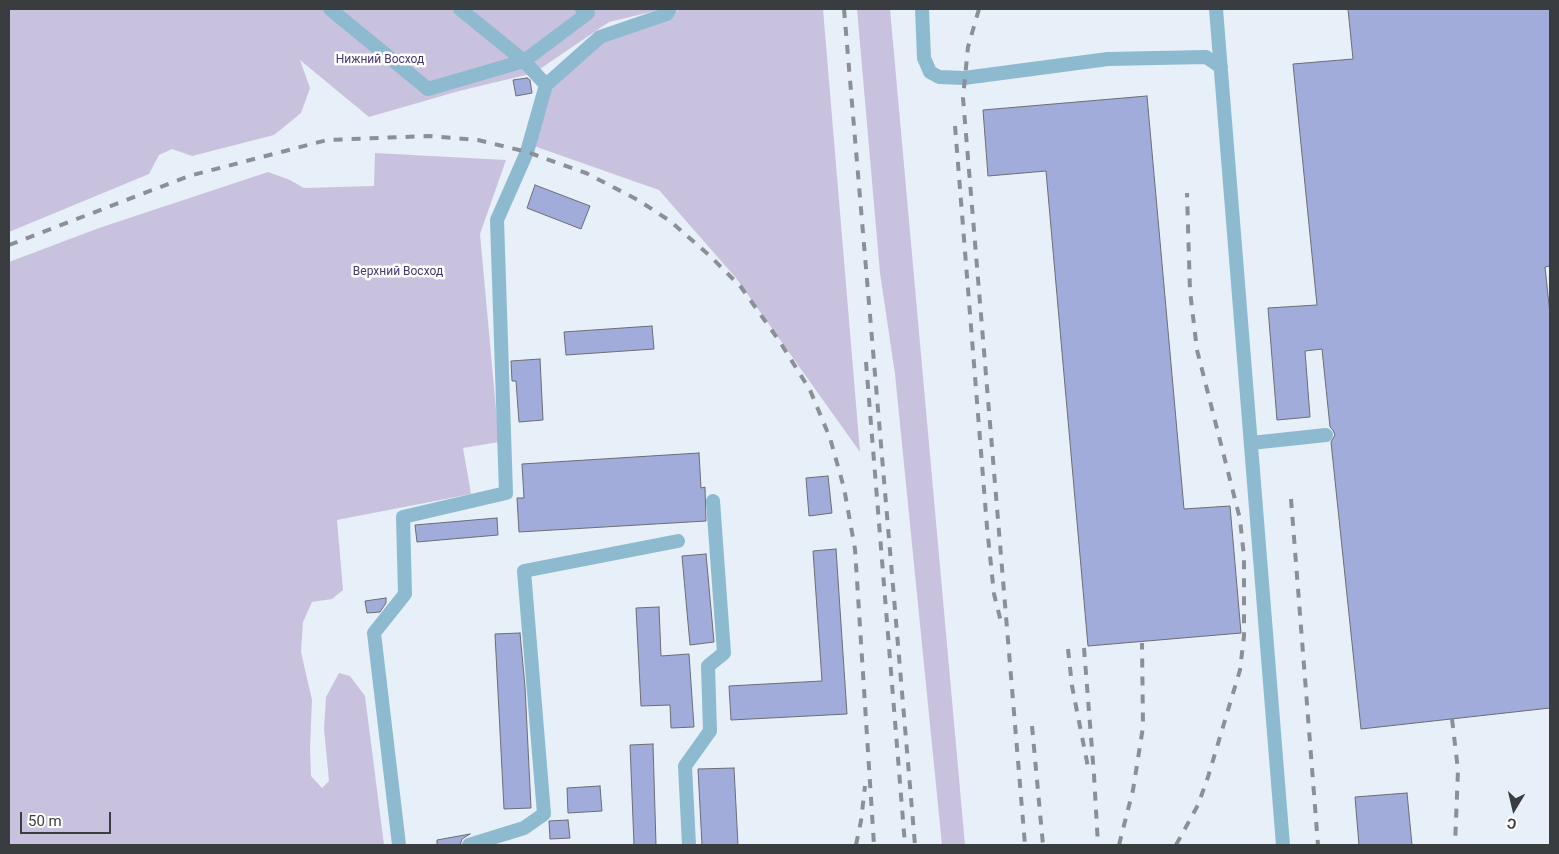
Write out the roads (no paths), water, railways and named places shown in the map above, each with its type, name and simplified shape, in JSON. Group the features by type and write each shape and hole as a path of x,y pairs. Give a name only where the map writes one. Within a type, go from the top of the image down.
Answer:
{"lane":[{"path":"330,9 428,89 524,61 588,13 582,9"},
{"path":"460,9 524,61 546,85"},
{"path":"399,845 374,634 405,594 403,517 506,493 497,220 527,152 546,85 600,37 667,14 670,9"},
{"path":"922,9 924,58 930,72 939,77 964,78 1108,59 1206,57 1221,67"},
{"path":"1216,9 1283,845"},
{"path":"1251,442 1326,435"},
{"path":"689,845 685,766 710,731 708,666 724,654 713,501"},
{"path":"469,845 524,828 544,814 524,571 678,541"}],"railway":[{"path":"844,9 915,845"},
{"path":"979,9 968,47 963,98 1025,845"},
{"path":"955,126 987,527 994,594 1001,622"},
{"path":"9,245 189,176 327,140 428,136 478,140 527,152 586,173 638,200 670,221 709,255 741,287 780,342 810,390 830,438 844,488 855,549 874,845"},
{"path":"1176,845 1198,805 1208,777 1240,670 1244,636 1244,557 1240,519 1197,350 1190,291 1187,193"},
{"path":"866,362 905,845"},
{"path":"1291,499 1318,845"},
{"path":"1119,845 1133,790 1143,727 1142,643"},
{"path":"1084,648 1098,845"},
{"path":"1068,649 1072,686 1088,767"},
{"path":"1452,719 1458,770 1455,845"},
{"path":"1032,726 1043,845"},
{"path":"856,845 865,786"}],"park label":[{"name":"Нижний Восход","path":"380,60"},
{"name":"Верхний Восход","path":"398,272"}]}
